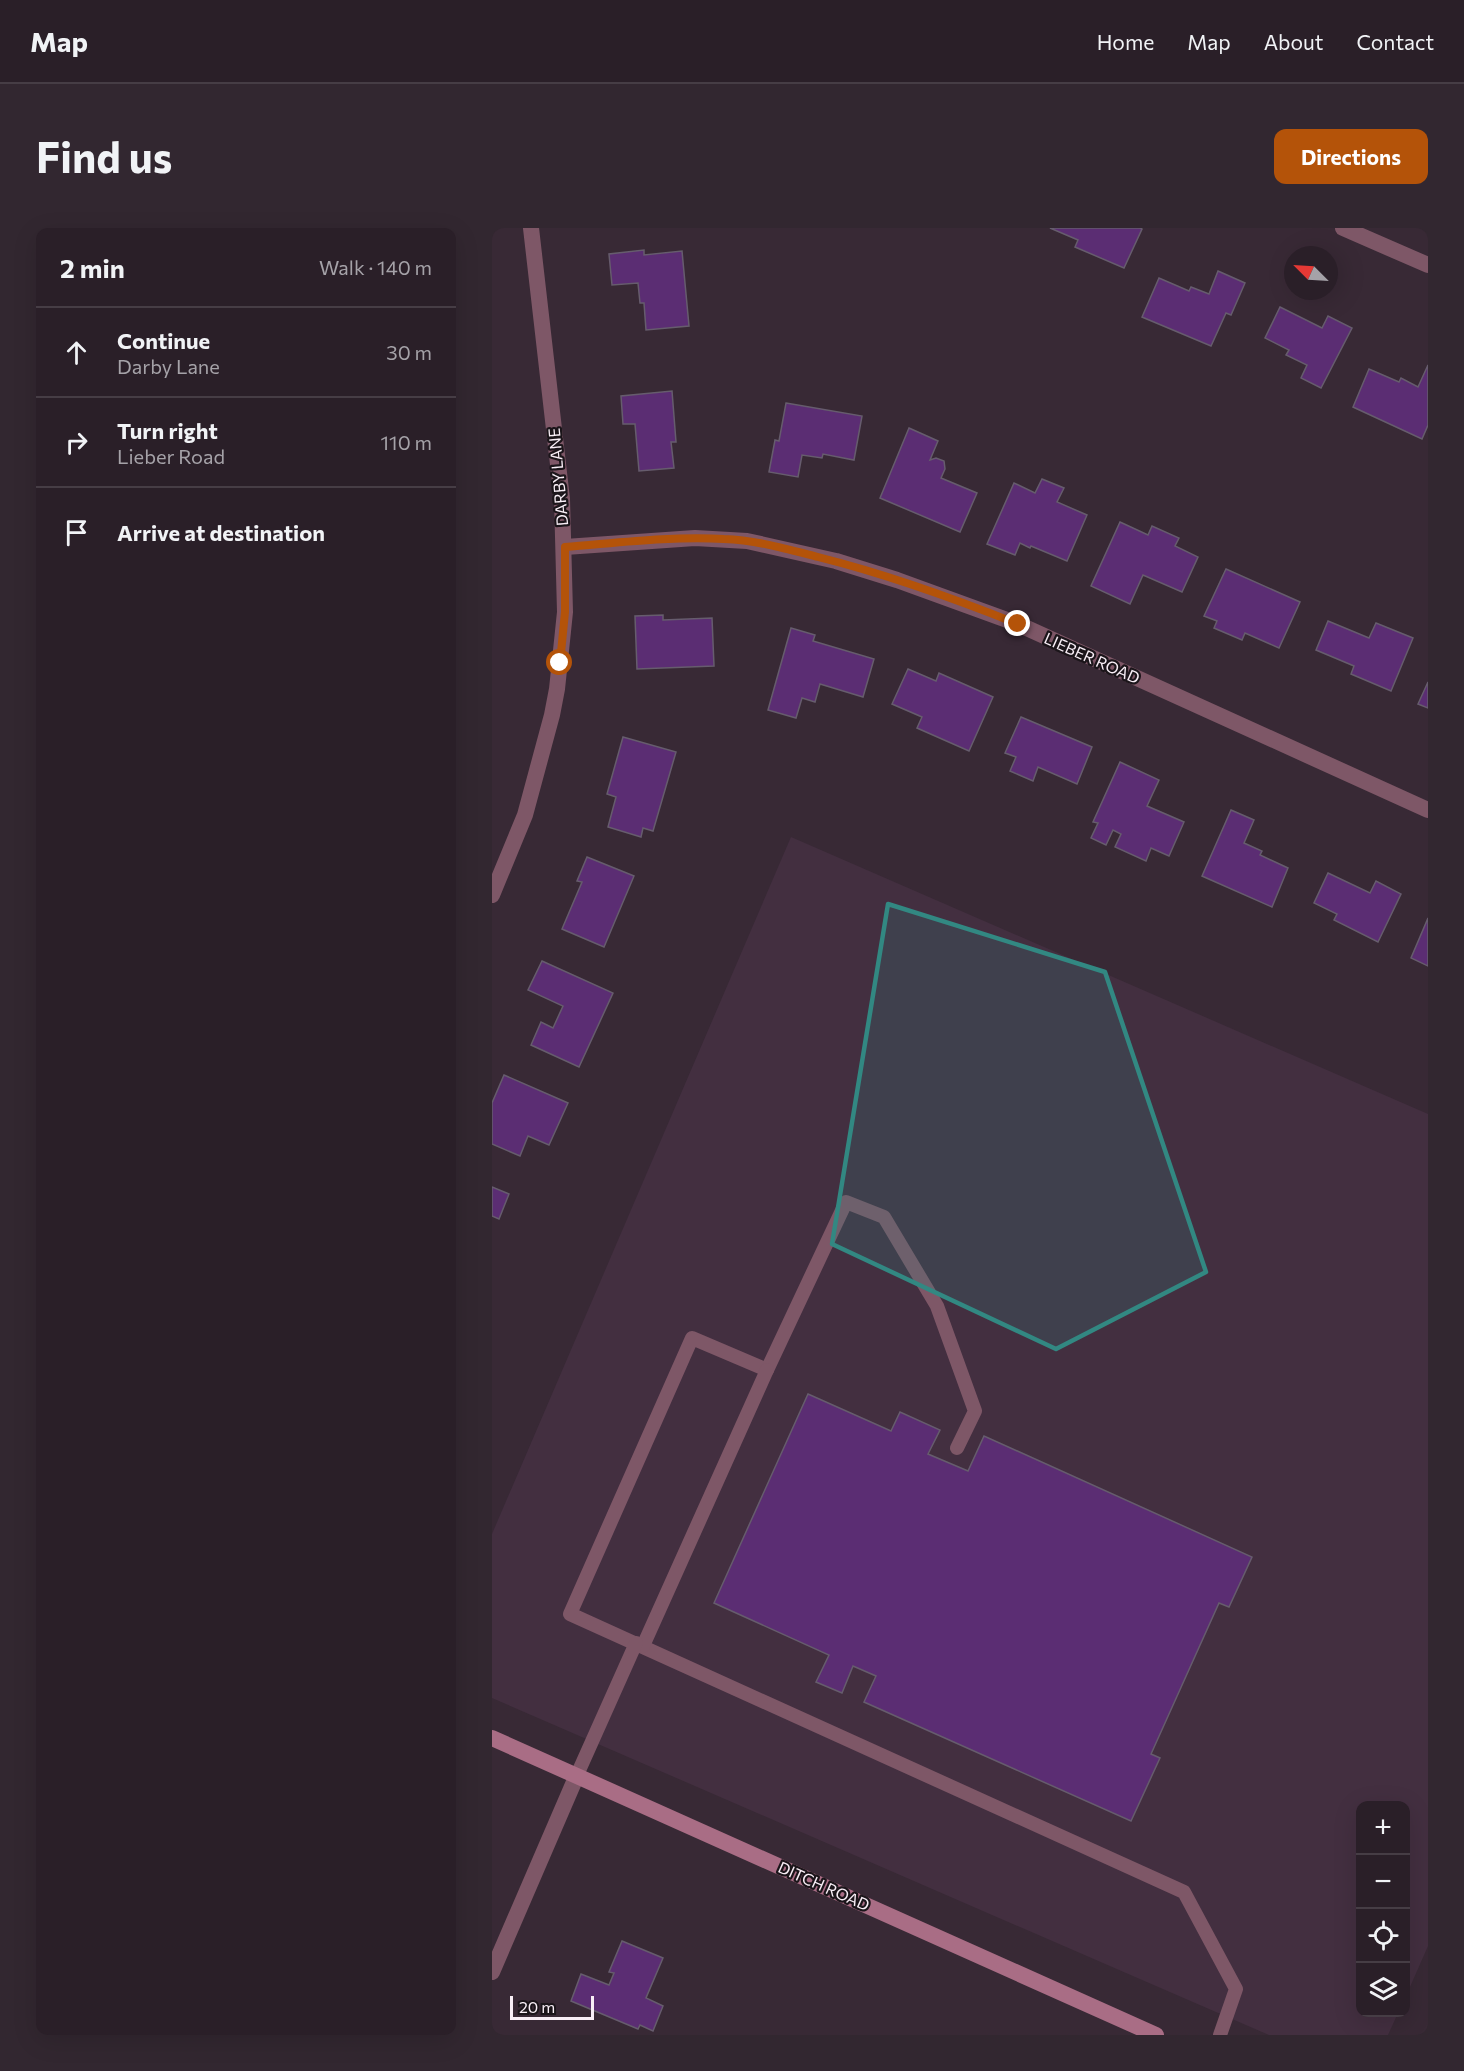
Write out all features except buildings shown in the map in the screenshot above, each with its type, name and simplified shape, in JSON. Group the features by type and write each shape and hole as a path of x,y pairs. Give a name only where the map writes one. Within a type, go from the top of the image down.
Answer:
{"main road":[{"name":"DITCH ROAD","path":"492,1738 1156,2035"}],"street":[{"name":"DARBY LANE","path":"492,895 525,815 552,715 565,612 562,499 531,228"},
{"path":"1343,228 1428,266"},
{"name":"LIEBER ROAD","path":"565,547 695,538 747,541 818,557 897,580 1018,624 1428,810"},
{"path":"492,1972 577,1776"}],"lane":[{"path":"577,1776 846,1202 884,1217 937,1306 975,1411 957,1448"},
{"path":"767,1370 692,1338 570,1614 1184,1892 1236,1989 1220,2035"}],"highlighted area":[{"path":"888,904 1105,972 1206,1272 1056,1349 832,1244"}],"shaded area":[{"path":"791,837 1428,1114 1428,1946 1410,1987 1410,1801 1356,1801 1356,2017 1396,2017 1388,2035 1269,2035 492,1698 492,1534"}],"route":[{"path":"560,663 565,612 565,547 695,538 762,543 836,561 897,580 1018,624"}]}
